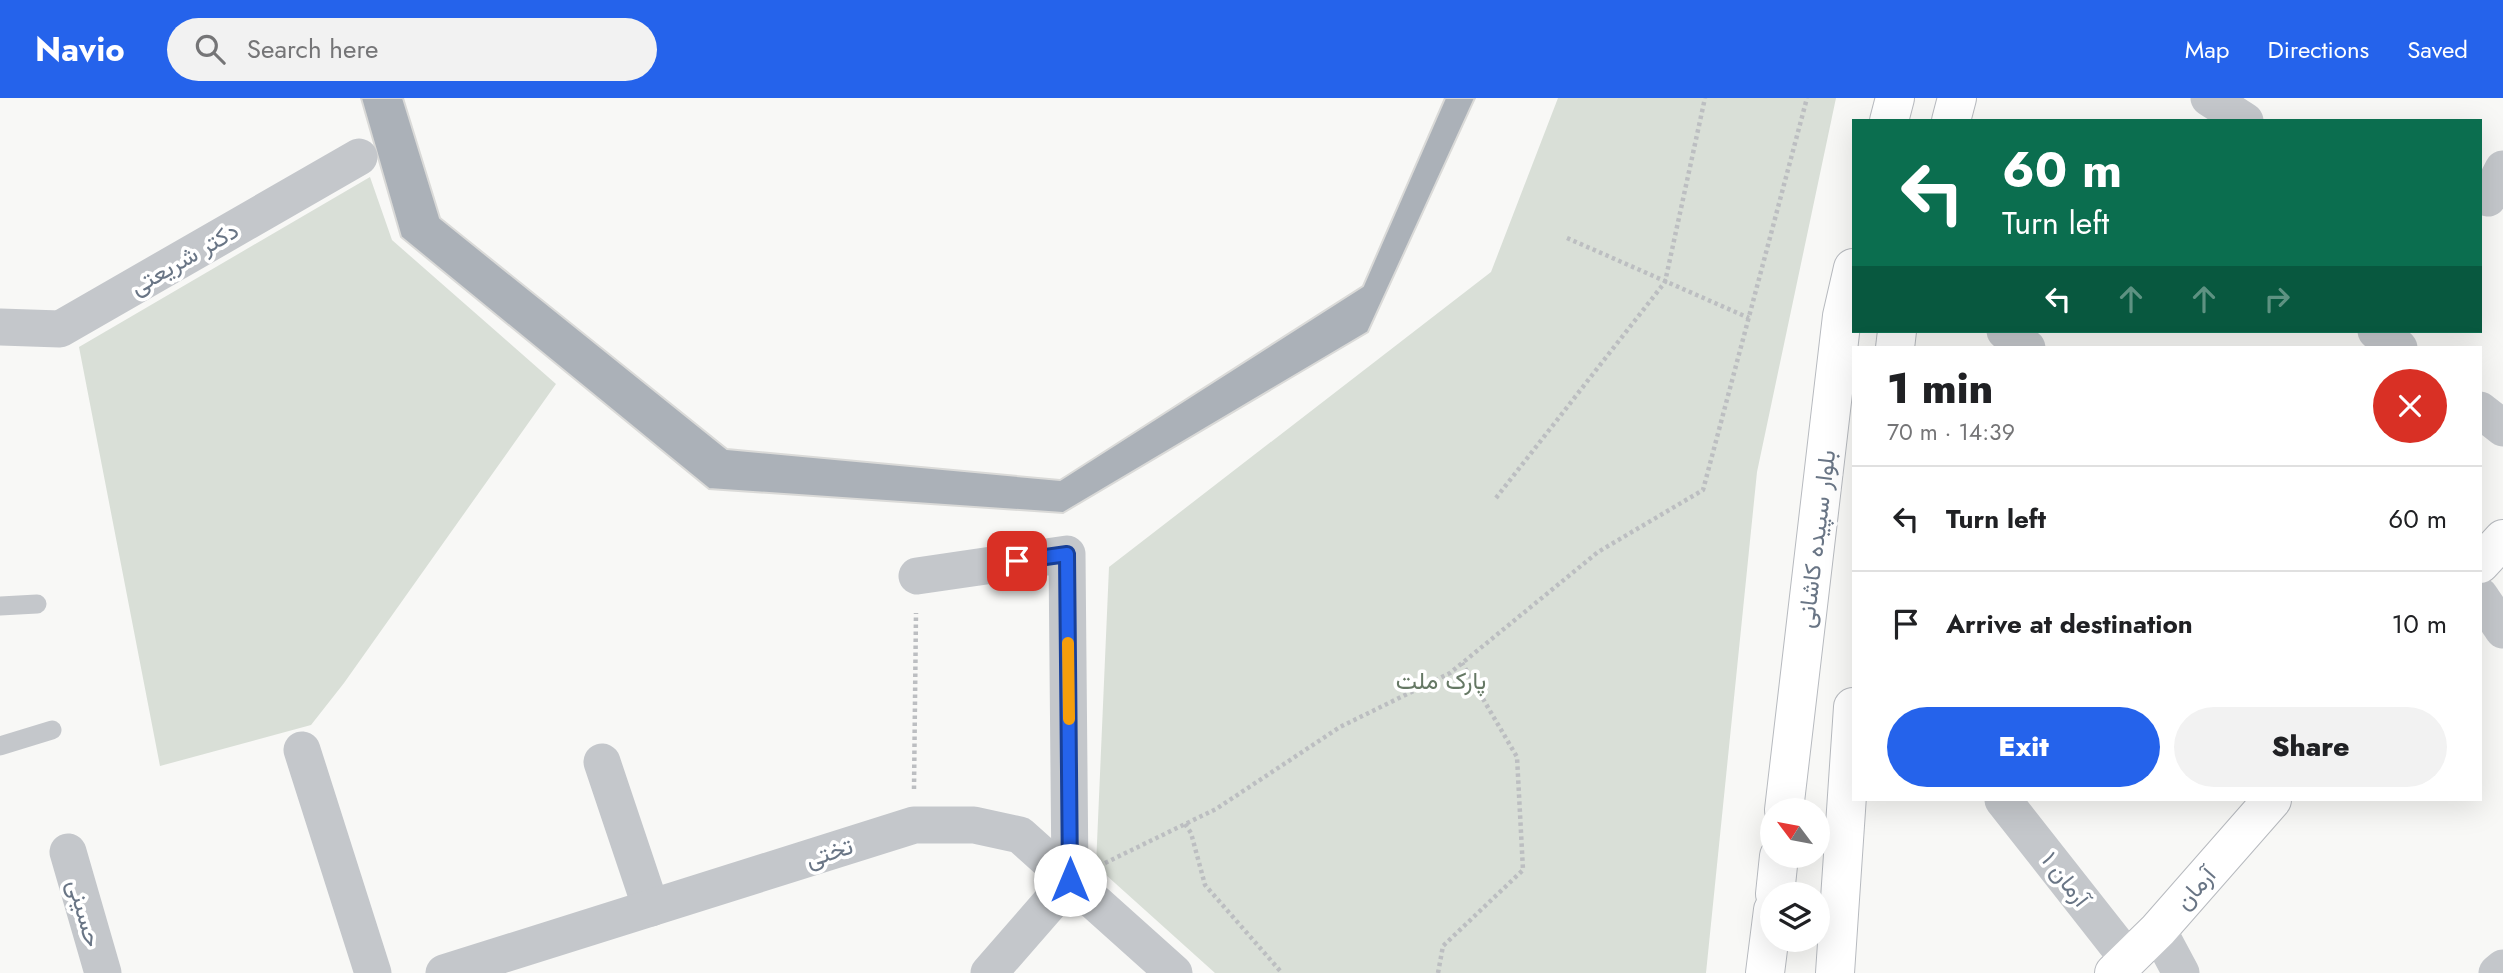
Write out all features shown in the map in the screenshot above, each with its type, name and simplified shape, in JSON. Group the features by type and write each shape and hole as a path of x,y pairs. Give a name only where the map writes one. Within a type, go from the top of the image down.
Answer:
{"main road":[{"path":"1890,119 1895,98"},
{"path":"1952,119 1957,98"},
{"name":"بلوار سپیده کاشانی","path":"1785,798 1842,316 1852,272"},
{"path":"2482,562 2503,539"},
{"path":"1835,973 1852,717"},
{"name":"آرمان","path":"2121,966 2158,930 2271,801"},
{"path":"1765,973 1768,952"}],"street":[{"path":"2209,98 2242,119"},
{"path":"2246,119 2257,98"},
{"name":"دکتر شریعتی","path":"0,327 60,329 359,157"},
{"path":"2008,333 2024,346"},
{"path":"2379,333 2396,346"},
{"path":"2482,412 2503,428"},
{"path":"917,576 1067,554 1070,880 989,973"},
{"path":"2482,599 2503,630"},
{"path":"302,750 373,973"},
{"path":"602,762 651,908"},
{"name":"آرمان ۱","path":"2004,801 2121,966"},
{"name":"تختی","path":"444,973 914,825 974,825 1020,835 1174,973"},
{"name":"حسینی","path":"68,852 103,973"},
{"path":"2158,930 2181,973"},
{"path":"2497,973 2503,968"}],"lane":[{"path":"0,606 37,604"},
{"path":"0,746 52,730"}],"path":[{"path":"1496,498 1665,282 1705,98"},
{"path":"1070,880 1216,809 1340,727 1450,673 1598,552 1703,490 1807,98"},
{"path":"1567,238 1749,318"},
{"path":"914,825 917,576"},
{"path":"1438,973 1443,946 1523,870 1517,757 1462,663"},
{"path":"1185,824 1191,833 1205,885 1282,973"}],"green space":[{"name":"پارک ملت","path":"1558,98 1836,98 1757,472 1706,973 1215,973 1096,866 1109,567 1491,272"},
{"path":"370,177 392,240 556,384 344,683 311,725 160,766 79,347"}],"building":[{"path":"361,98 403,98 440,218 727,449 1060,480 1363,286 1445,98 1475,98 1368,332 1063,513 709,489 401,237"}],"slow traffic":[{"path":"1068,643 1069,719"}],"route":[{"path":"1017,561 1067,554 1070,880"}]}
